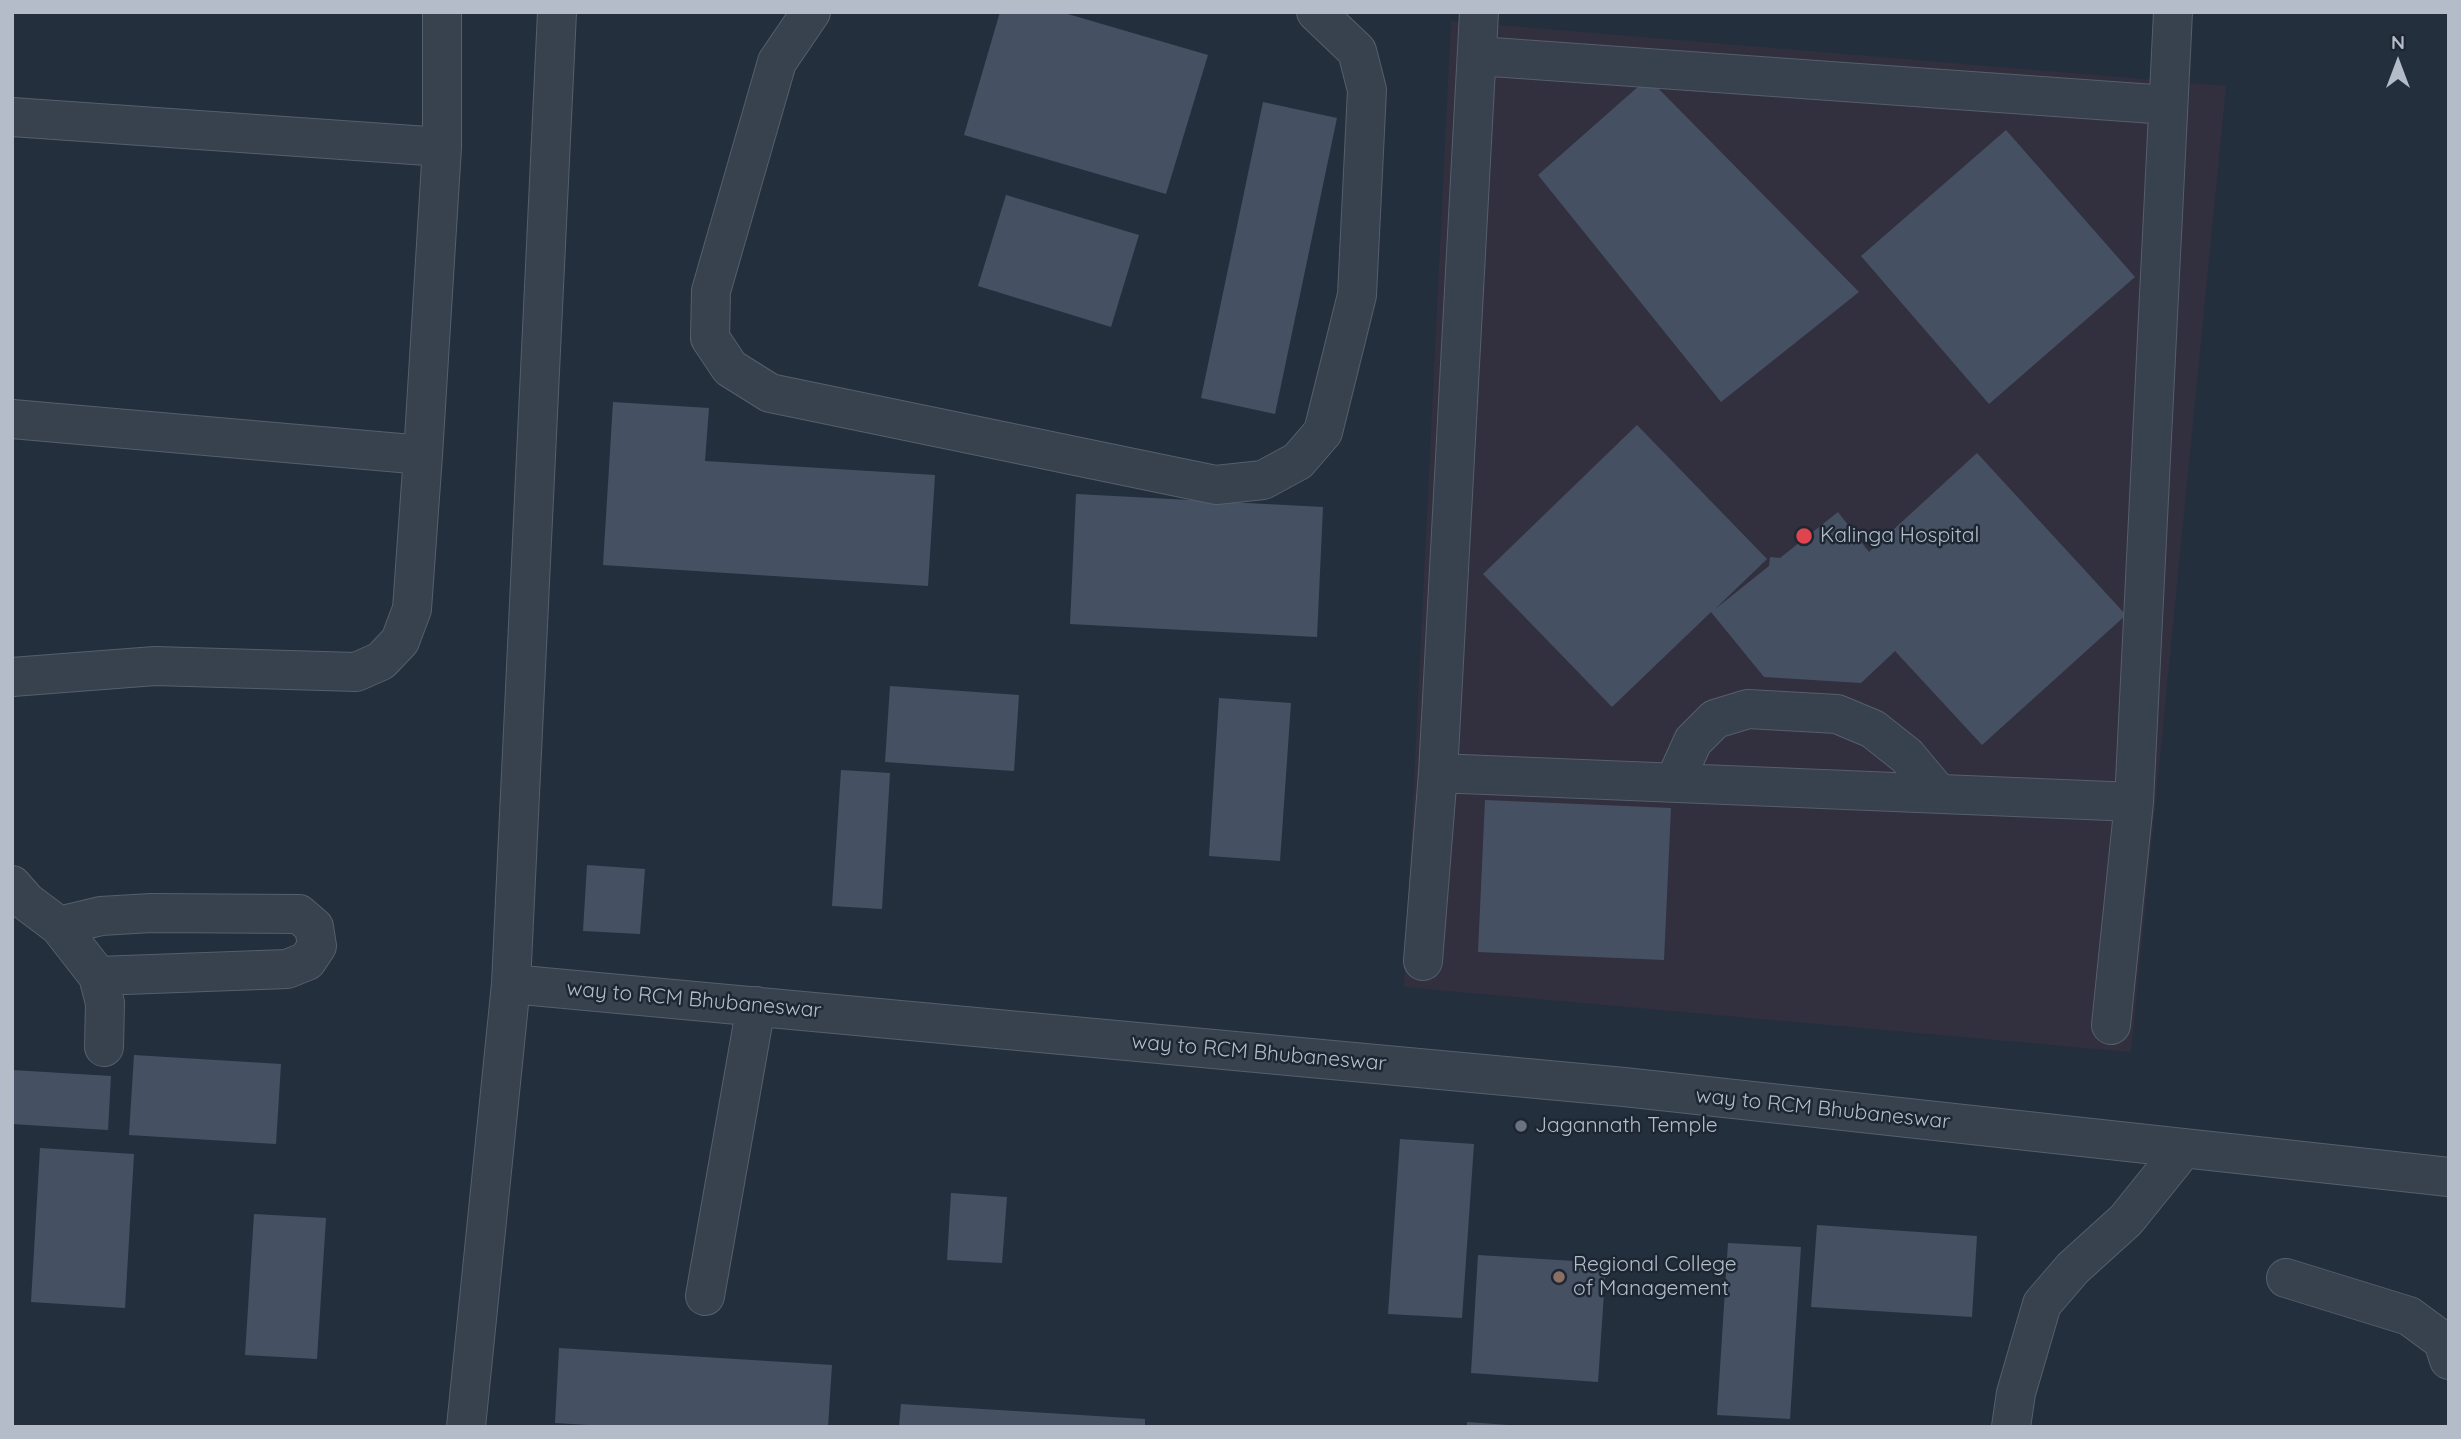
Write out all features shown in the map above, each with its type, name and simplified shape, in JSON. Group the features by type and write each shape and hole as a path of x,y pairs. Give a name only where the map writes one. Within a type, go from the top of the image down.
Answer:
{"street":[{"path":"12,677 155,666 356,672 381,661 400,641 412,609 423,455 442,147 442,12"},
{"path":"466,1427 511,984 557,12"},
{"path":"811,12 777,62 710,291 710,338 730,368 770,393 1216,485 1263,480 1298,461 1323,432 1357,295 1367,90 1357,51 1316,12"},
{"path":"1423,961 1438,773 1479,12"},
{"path":"2111,1025 2134,802 2173,12"},
{"path":"1478,56 2168,106"},
{"path":"12,117 442,147"},
{"path":"12,419 423,455"},
{"path":"1674,783 1693,741 1715,719 1748,709 1837,714 1873,729 1907,756 1938,793"},
{"path":"1438,773 2134,802"},
{"path":"17,901 59,926 99,976 106,1003 104,1047"},
{"path":"59,926 101,916 151,913 299,914 314,927 317,946 307,961 287,969 99,976"},
{"name":"way to RCM Bhubaneswar","path":"511,984 1624,1087 2449,1177"},
{"path":"705,1296 756,1006"},
{"path":"2011,1427 2016,1393 2042,1304 2073,1268 2126,1220 2183,1148"},
{"path":"2286,1278 2409,1317 2443,1342 2449,1360"}],"shaded area":[{"name":"Kalinga Hospital","path":"1451,21 2226,86 2131,1052 1404,987"}],"building":[{"path":"1000,12 1061,12 1208,55 1166,194 964,135"},
{"path":"1648,78 1859,292 1721,402 1538,175"},
{"path":"1263,102 1337,118 1275,414 1201,398"},
{"path":"2006,130 2135,277 1989,404 1861,256"},
{"path":"1006,195 1139,235 1111,327 978,286"},
{"path":"613,402 709,408 705,461 935,475 928,586 603,565"},
{"path":"1637,425 1767,559 1714,610 1769,566 1770,557 1780,558 1838,512 1869,552 1977,453 2126,615 1982,745 1895,651 1861,683 1764,677 1711,612 1612,707 1483,574"},
{"path":"1076,494 1323,507 1317,637 1070,624"},
{"path":"890,686 1019,695 1014,771 885,762"},
{"path":"1219,698 1291,703 1280,861 1209,856"},
{"path":"841,770 890,773 882,909 832,906"},
{"path":"1485,800 1671,808 1664,960 1478,952"},
{"path":"587,865 645,869 640,934 583,931"},
{"path":"134,1055 281,1064 276,1144 129,1135"},
{"path":"12,1070 111,1076 108,1130 12,1124"},
{"path":"1400,1139 1474,1144 1462,1318 1388,1314"},
{"path":"40,1148 134,1154 125,1308 31,1302"},
{"path":"951,1193 1007,1197 1002,1263 947,1260"},
{"path":"254,1214 326,1218 317,1359 245,1355"},
{"path":"1817,1225 1977,1236 1972,1317 1811,1307"},
{"path":"1728,1243 1801,1247 1790,1419 1717,1415"},
{"path":"1478,1255 1606,1263 1598,1382 1471,1373"},
{"path":"559,1348 832,1365 828,1427 621,1427 555,1423"},
{"path":"901,1404 1145,1419 1145,1427 899,1427"},
{"path":"1467,1422 1508,1425 1508,1427 1467,1427"}],"place":[{"name":"Kalinga Hospital","path":"1804,536"},
{"name":"Jagannath Temple","path":"1521,1126"},
{"name":"Regional College of Management","path":"1559,1277"}]}
